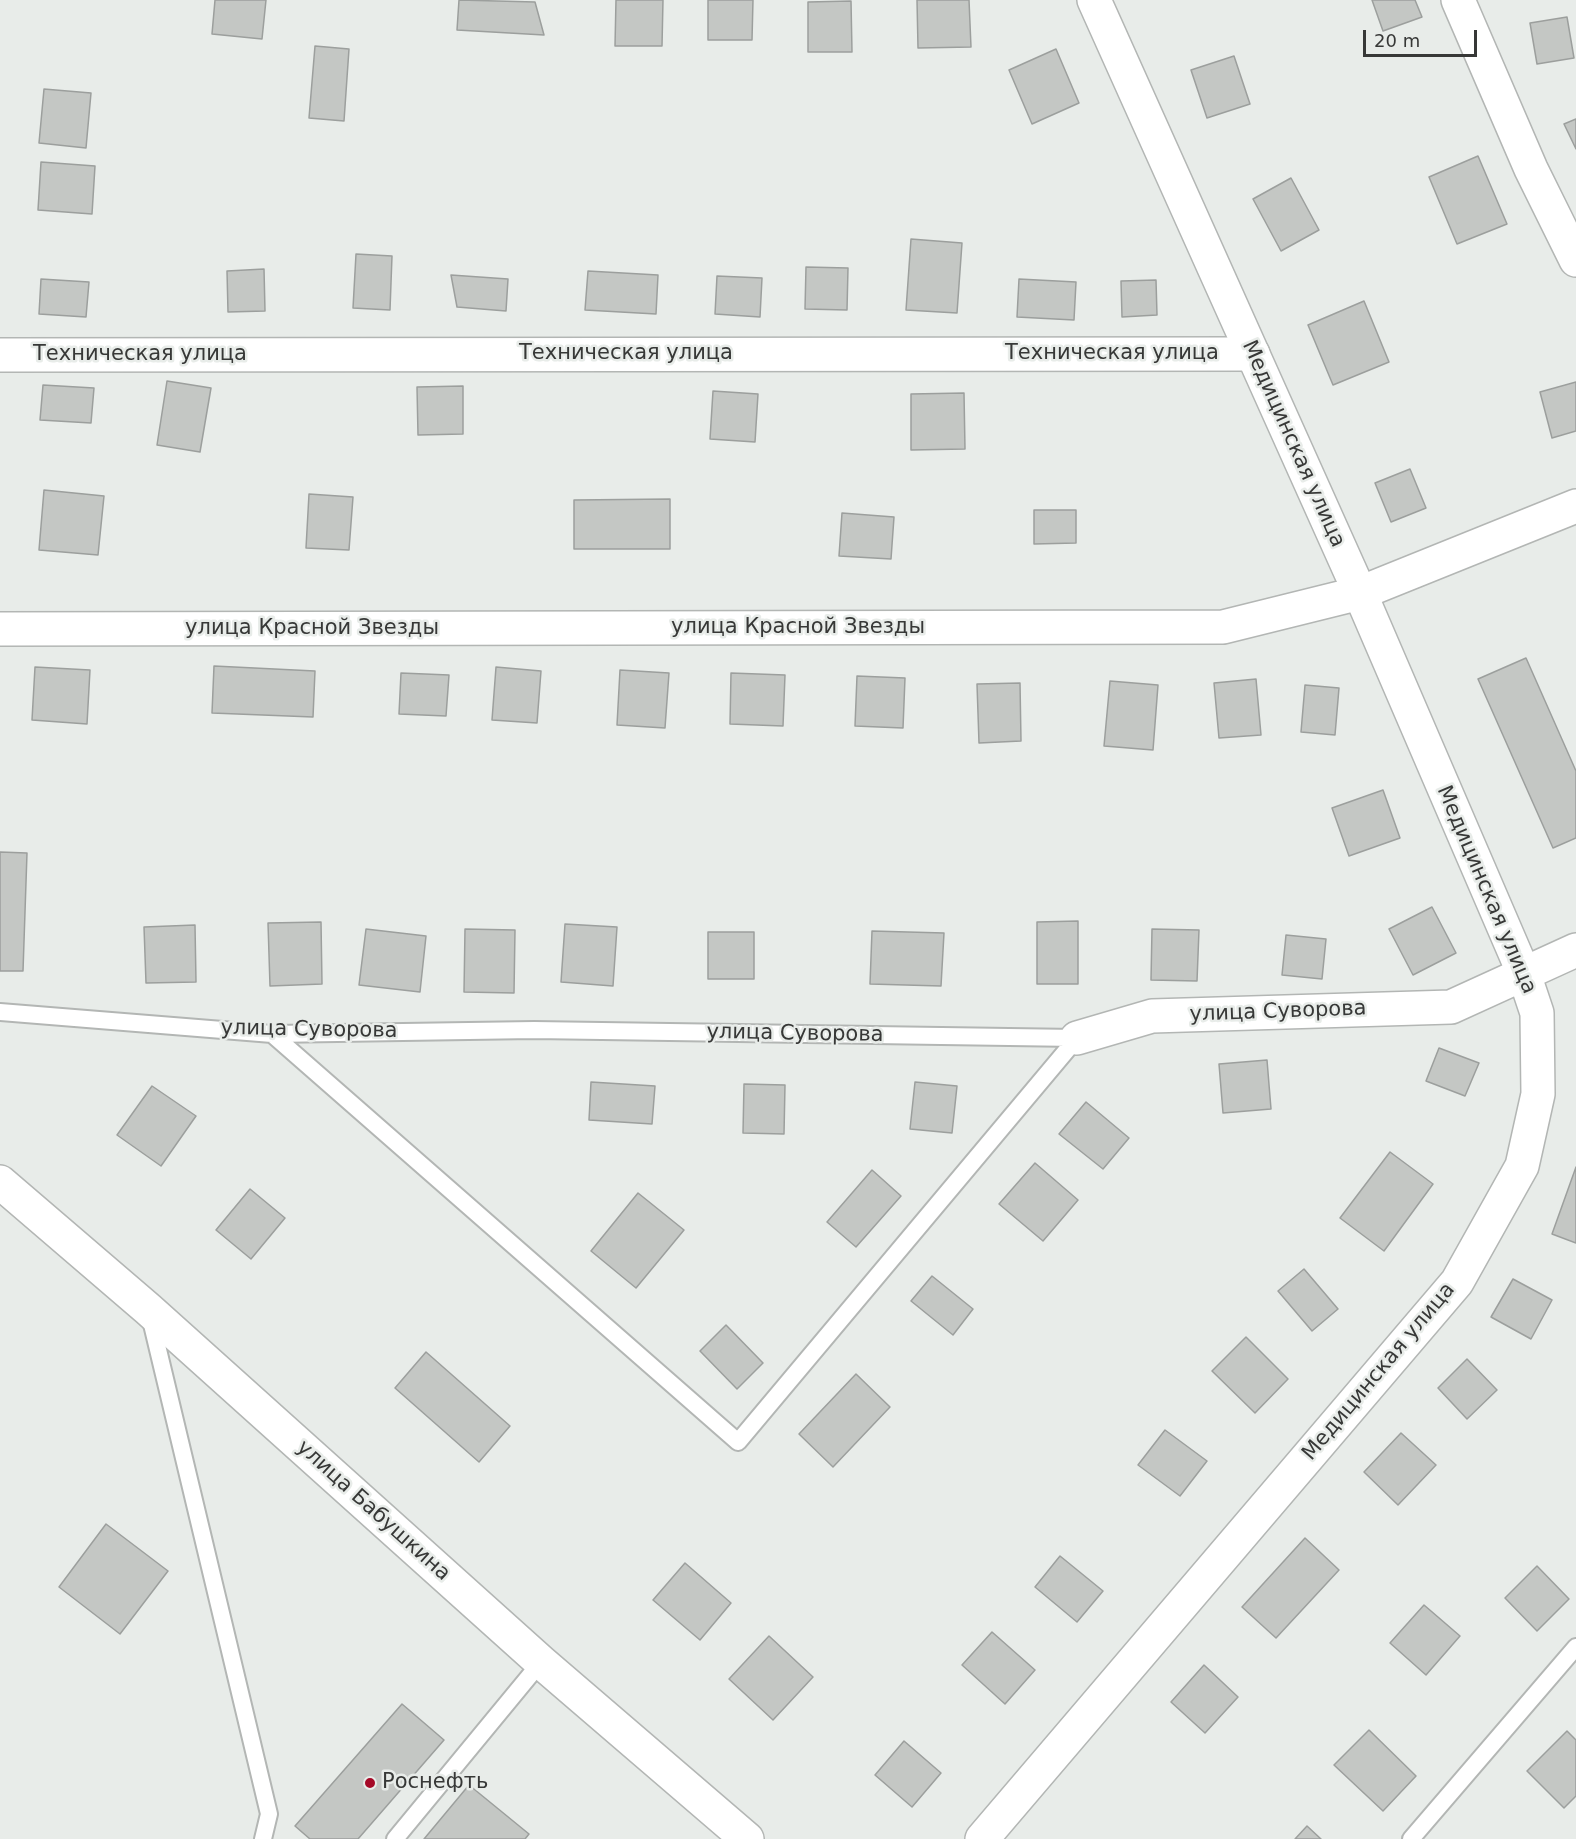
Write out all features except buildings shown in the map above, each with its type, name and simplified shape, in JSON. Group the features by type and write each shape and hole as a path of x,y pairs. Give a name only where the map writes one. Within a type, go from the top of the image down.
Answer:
{"street":[{"name":"Медицинская улица","path":"982,1839 1457,1282 1522,1166 1538,1094 1537,1013 1524,974 1360,593 1094,0"},
{"path":"1458,0 1531,169 1576,260"},
{"name":"Техническая улица","path":"0,355 1253,354"},
{"name":"улица Красной Звезды","path":"0,629 1223,627 1360,593 1576,506"},
{"name":"улица Суворова","path":"1077,1038 1152,1016 1451,1006 1576,950"},
{"name":"улица Бабушкина","path":"0,1182 148,1309 541,1662 747,1839"}],"lane":[{"name":"улица Суворова","path":"0,1012 272,1034 534,1030 1077,1038"},
{"path":"272,1034 738,1442 1077,1038"},
{"path":"148,1309 269,1814 263,1839"},
{"path":"1411,1839 1576,1647"},
{"path":"395,1839 541,1662"}],"place":[{"name":"Роснефть","path":"370,1783"}]}
